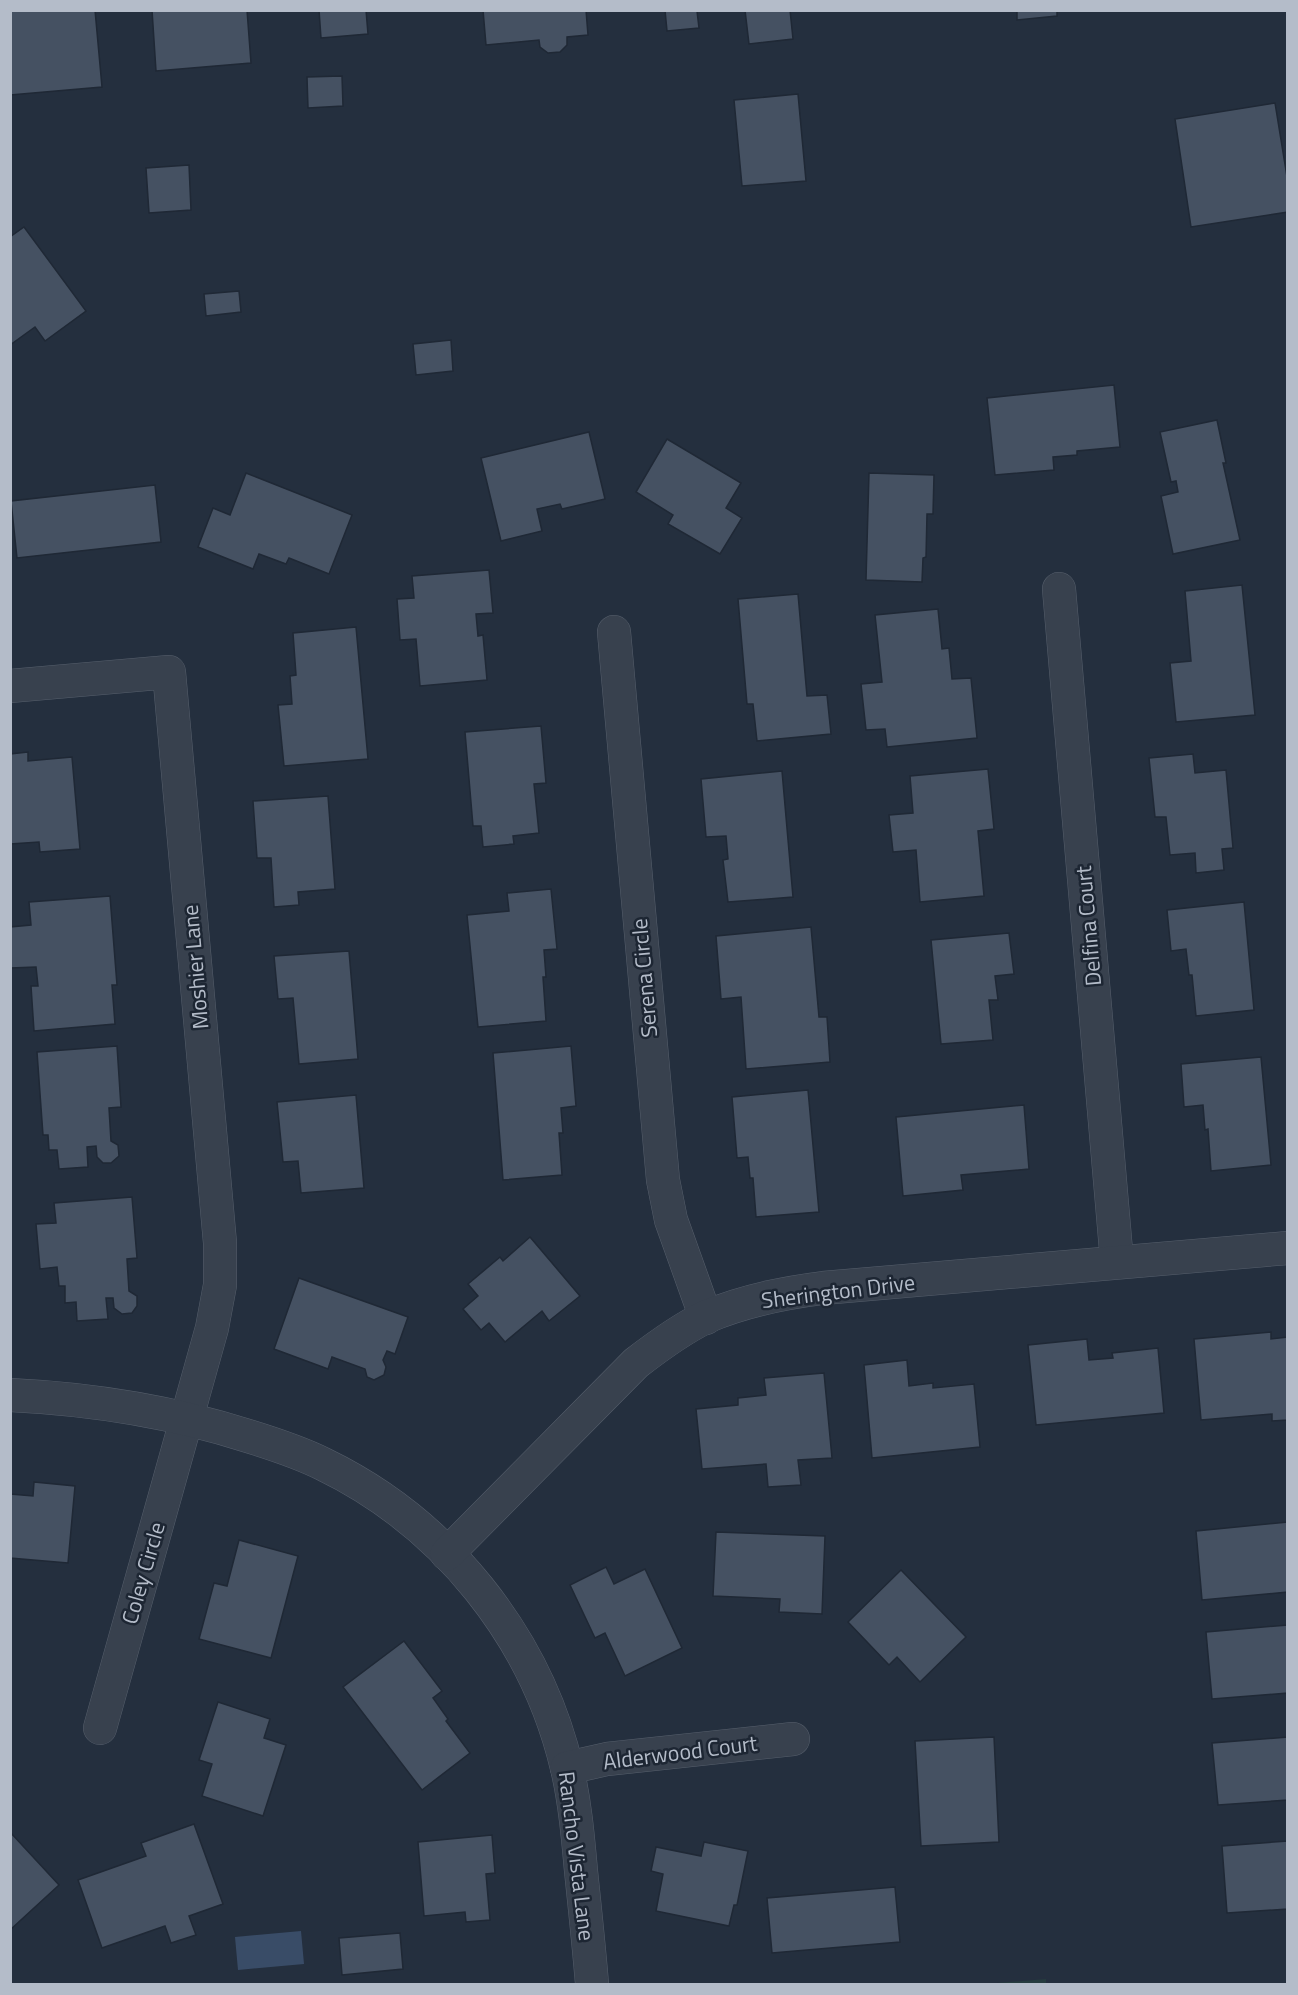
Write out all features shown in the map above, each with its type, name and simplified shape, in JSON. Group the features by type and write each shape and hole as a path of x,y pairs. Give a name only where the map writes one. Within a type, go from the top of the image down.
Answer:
{"street":[{"name":"Delfina Court","path":"1059,589 1118,1263"},
{"name":"Serena Circle","path":"614,632 663,1180 671,1220 706,1318"},
{"name":"Moshier Lane","path":"10,686 169,672 220,1264 217,1307 186,1418"},
{"name":"Sherington Drive","path":"447,1554 619,1378 660,1345 706,1318 767,1297 795,1292 1287,1248"},
{"name":"Rancho Vista Lane","path":"10,1395 79,1400 186,1418 286,1448 323,1464 391,1504 421,1528 474,1581 513,1636 546,1702 567,1768 577,1824 592,1984"},
{"name":"Coley Circle","path":"100,1728 186,1418"},
{"name":"Alderwood Court","path":"567,1768 607,1759 793,1739"}],"green space":[{"path":"1046,1979 1046,1984 986,1984"}],"water":[{"path":"301,1931 304,1964 238,1970 235,1937"}],"building":[{"path":"10,10 95,10 102,87 10,95"},
{"path":"152,10 247,10 251,63 156,71"},
{"path":"319,10 366,10 368,34 321,38"},
{"path":"483,10 586,10 588,35 567,37 567,45 560,52 548,53 540,47 539,40 486,45"},
{"path":"665,10 706,10 697,11 699,28 667,31"},
{"path":"745,10 790,10 793,39 749,44"},
{"path":"1017,10 1057,10 1057,16 1017,20"},
{"path":"342,76 343,106 308,108 307,77"},
{"path":"798,94 806,181 742,186 734,100"},
{"path":"1275,103 1288,183 1288,212 1191,227 1175,119"},
{"path":"189,165 191,210 149,213 146,168"},
{"path":"24,227 86,311 45,341 35,327 10,345 10,237"},
{"path":"239,291 241,312 206,316 204,294"},
{"path":"451,340 453,371 416,375 413,344"},
{"path":"1114,385 1120,447 1077,451 1077,455 1053,457 1054,470 995,475 987,398"},
{"path":"1217,420 1226,463 1223,463 1240,540 1173,554 1161,496 1178,492 1176,481 1171,482 1160,432"},
{"path":"589,432 605,499 562,509 560,504 537,509 542,531 501,541 481,458"},
{"path":"667,439 741,483 726,508 742,518 720,554 668,524 673,515 636,492"},
{"path":"246,473 352,515 329,574 289,558 286,564 259,554 253,569 198,547 213,508 230,515"},
{"path":"869,473 934,475 933,514 927,514 926,557 923,558 922,582 866,580"},
{"path":"155,485 161,542 17,558 11,501"},
{"path":"489,570 493,613 476,614 478,636 483,635 487,680 420,686 416,639 400,640 397,599 414,598 412,576"},
{"path":"1242,585 1255,715 1176,722 1170,663 1191,661 1185,591"},
{"path":"798,594 807,696 827,695 831,734 757,741 753,704 747,704 738,599"},
{"path":"938,609 942,649 949,648 952,679 971,678 977,738 887,747 885,729 866,730 861,684 882,682 875,615"},
{"path":"356,627 368,759 284,766 278,705 292,704 290,676 296,675 293,633"},
{"path":"541,726 546,783 534,784 539,833 513,836 514,844 483,847 481,826 473,826 465,732"},
{"path":"28,752 28,761 72,757 80,849 40,852 39,842 10,844 10,754"},
{"path":"1193,754 1195,773 1226,770 1233,848 1222,849 1224,870 1196,873 1195,853 1170,855 1166,817 1155,817 1149,758"},
{"path":"988,769 994,829 978,831 984,896 920,902 916,850 893,852 889,815 913,813 910,776"},
{"path":"782,771 793,897 728,902 723,860 728,859 726,836 706,837 701,779"},
{"path":"328,796 335,889 298,892 299,905 274,907 271,858 257,858 253,801"},
{"path":"551,889 557,949 544,950 546,1021 478,1027 467,915 509,911 507,893"},
{"path":"110,896 117,985 112,985 115,1024 34,1031 31,986 38,986 36,967 10,968 10,927 31,925 29,902"},
{"path":"1244,902 1254,1010 1196,1016 1192,975 1189,975 1186,949 1171,951 1167,910"},
{"path":"811,927 819,1017 827,1017 830,1062 746,1069 741,997 721,999 716,936"},
{"path":"1009,933 1014,974 995,976 998,1000 989,1000 993,1040 941,1044 931,940"},
{"path":"349,951 358,1059 299,1064 293,998 278,999 274,956"},
{"path":"117,1046 121,1107 109,1108 111,1141 118,1145 119,1156 111,1163 103,1163 97,1157 96,1146 87,1147 88,1167 59,1169 57,1150 49,1150 48,1135 43,1135 37,1052"},
{"path":"571,1046 576,1106 561,1108 563,1133 559,1133 562,1175 503,1180 493,1053"},
{"path":"1261,1057 1271,1165 1211,1171 1208,1129 1205,1130 1203,1105 1184,1107 1181,1064"},
{"path":"808,1090 819,1212 756,1217 753,1178 750,1178 748,1157 737,1158 732,1097"},
{"path":"356,1095 364,1188 301,1193 298,1161 283,1162 277,1102"},
{"path":"1024,1105 1029,1169 961,1175 963,1190 903,1196 896,1117"},
{"path":"132,1197 137,1258 127,1259 129,1291 137,1296 137,1306 132,1313 122,1314 114,1308 113,1298 106,1298 108,1319 77,1321 76,1302 65,1303 65,1286 59,1286 57,1267 40,1269 36,1224 56,1223 54,1203"},
{"path":"530,1237 580,1296 549,1321 542,1311 505,1342 489,1323 481,1330 463,1309 478,1296 468,1284 500,1257 503,1261"},
{"path":"299,1278 408,1317 395,1354 387,1351 383,1360 386,1367 384,1375 374,1380 367,1377 365,1369 332,1357 328,1369 274,1349"},
{"path":"1271,1332 1271,1339 1288,1337 1288,1420 1272,1421 1272,1414 1201,1420 1194,1339"},
{"path":"1087,1339 1089,1360 1113,1358 1112,1353 1158,1348 1164,1413 1036,1425 1028,1345"},
{"path":"907,1360 909,1386 933,1383 933,1388 974,1384 980,1447 872,1458 864,1365"},
{"path":"824,1373 832,1458 798,1460 801,1485 768,1487 766,1464 702,1469 696,1409 738,1405 738,1398 766,1395 764,1378"},
{"path":"34,1482 75,1486 68,1563 10,1558 10,1494 33,1496"},
{"path":"1288,1522 1288,1592 1202,1600 1196,1531"},
{"path":"716,1532 825,1536 822,1614 779,1612 780,1599 713,1596"},
{"path":"239,1540 298,1556 271,1658 199,1639 214,1583 227,1586"},
{"path":"606,1567 614,1584 645,1569 682,1648 625,1676 605,1633 595,1638 570,1585"},
{"path":"901,1570 966,1637 920,1682 897,1657 889,1665 848,1622"},
{"path":"1288,1625 1288,1693 1212,1699 1206,1632"},
{"path":"404,1641 442,1691 433,1698 448,1719 446,1721 470,1753 422,1790 343,1687"},
{"path":"218,1702 270,1719 264,1738 286,1745 263,1816 202,1796 212,1764 199,1760"},
{"path":"994,1737 999,1842 921,1846 915,1741"},
{"path":"1288,1737 1288,1800 1218,1805 1212,1743"},
{"path":"194,1824 223,1904 189,1916 196,1935 171,1943 165,1926 102,1948 78,1880 146,1856 141,1843"},
{"path":"10,1832 59,1885 10,1930"},
{"path":"492,1835 495,1873 486,1874 490,1920 466,1922 465,1912 424,1916 418,1842"},
{"path":"1288,1841 1288,1909 1227,1913 1222,1846"},
{"path":"704,1842 748,1851 737,1905 734,1905 729,1926 656,1911 663,1874 651,1871 656,1847 701,1856"},
{"path":"895,1887 900,1942 772,1953 767,1898"},
{"path":"400,1933 403,1969 342,1975 339,1938"}]}
